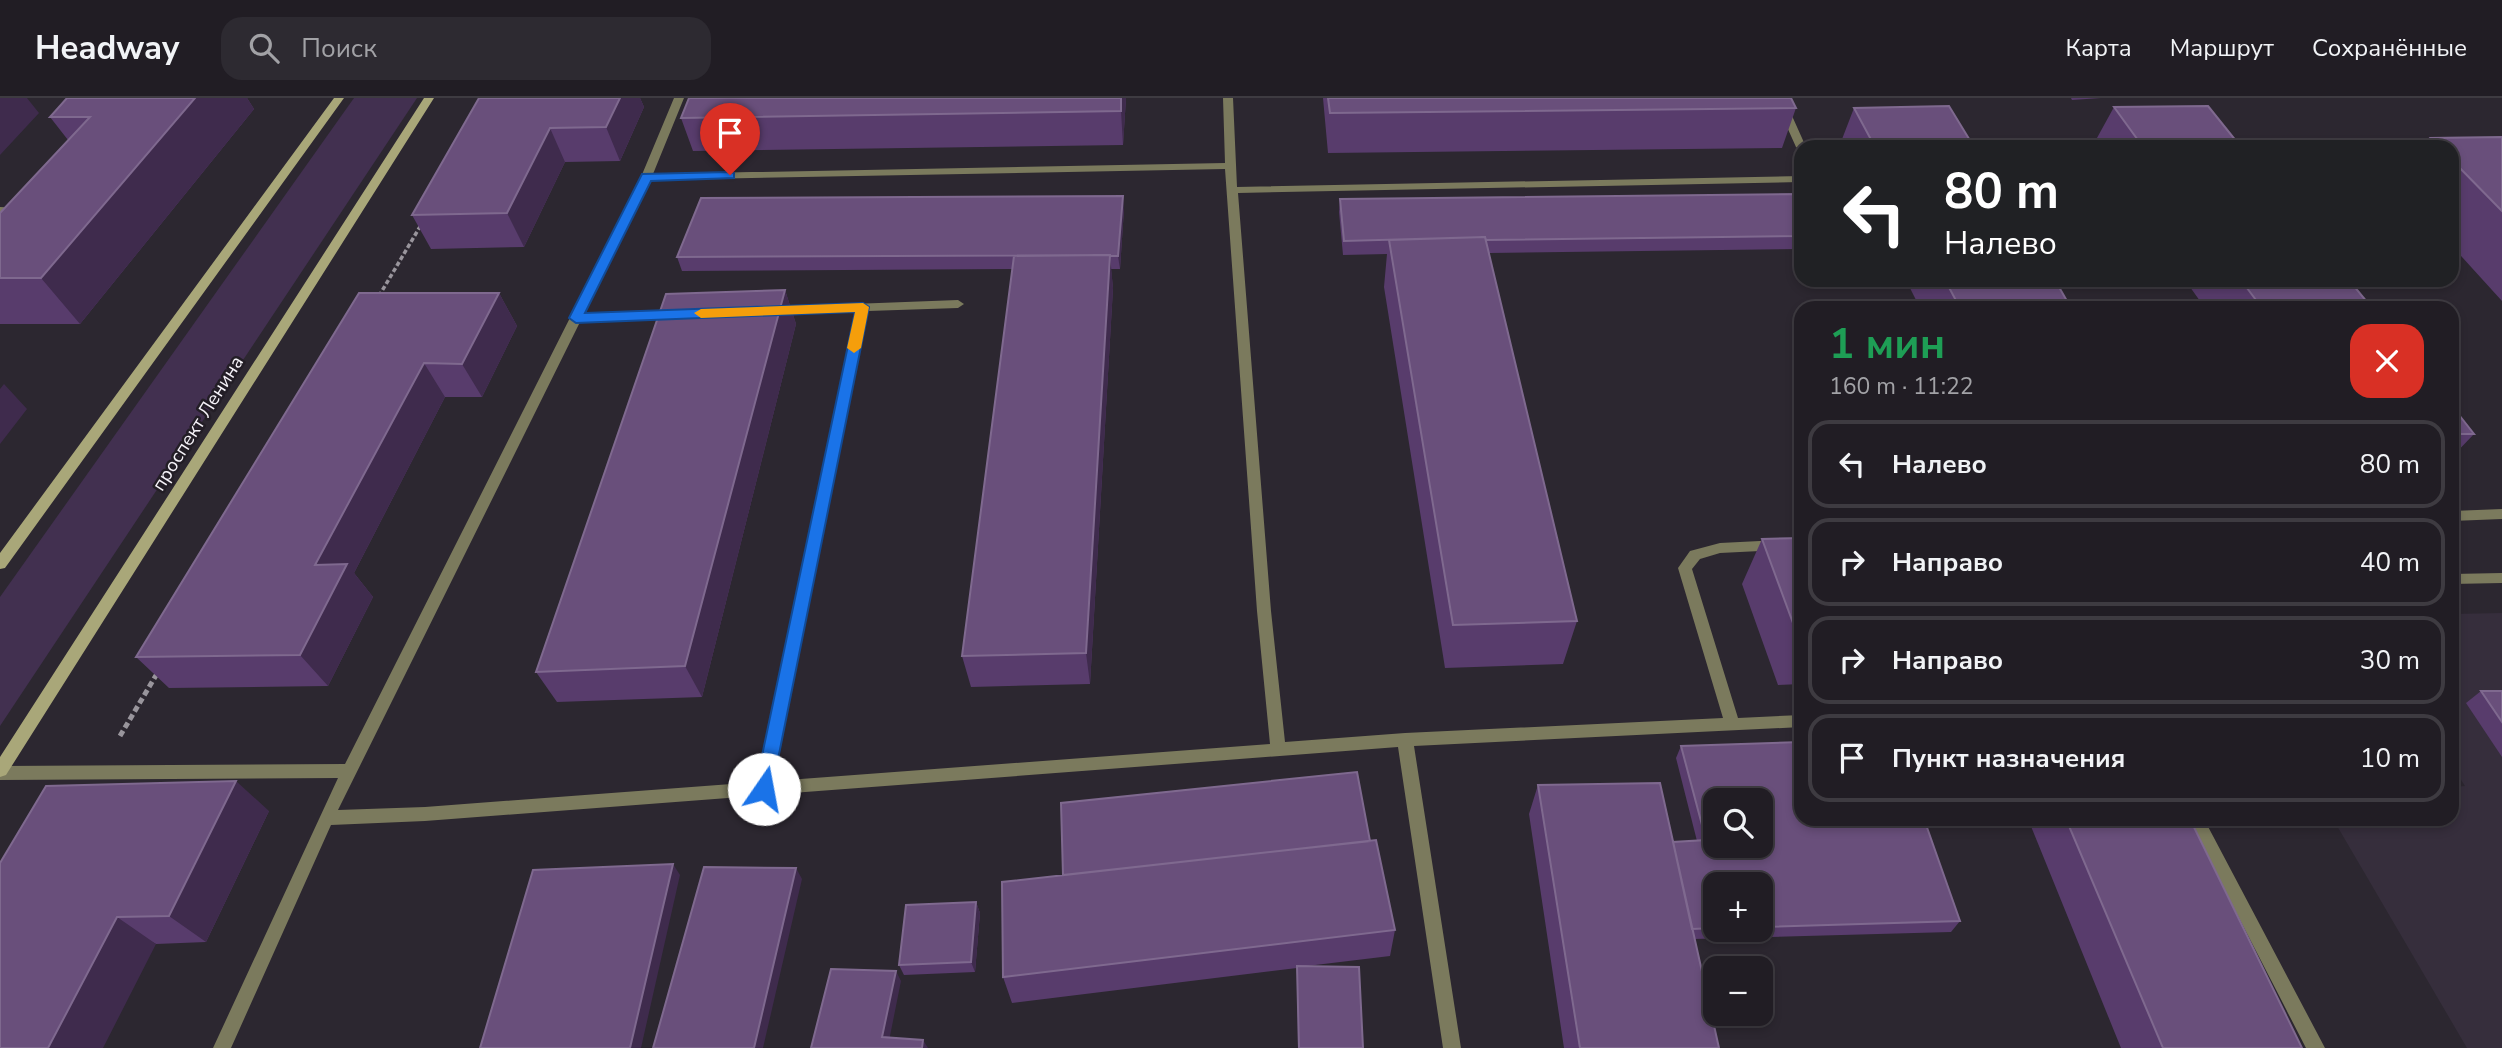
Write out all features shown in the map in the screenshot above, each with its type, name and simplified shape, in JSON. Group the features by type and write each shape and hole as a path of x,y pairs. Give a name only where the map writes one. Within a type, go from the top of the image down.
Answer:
{"main road":[{"path":"0,564 339,98"},
{"name":"проспект Ленина","path":"0,771 429,98"}],"lane":[{"path":"222,1048 326,818 646,177 679,98"},
{"path":"1228,98 1230,166 1264,611 1278,749"},
{"path":"1779,98 1798,140"},
{"path":"646,177 1230,166"},
{"path":"1233,190 1794,179"},
{"path":"0,211 20,211 0,234"},
{"path":"753,312 958,304"},
{"path":"764,789 863,307"},
{"path":"576,318 685,314"},
{"path":"2459,516 2502,514"},
{"path":"1733,725 1685,568 1695,555 1720,548 1794,544"},
{"path":"2459,579 2502,578"},
{"path":"326,818 425,814 1405,740 1794,721"},
{"path":"1405,740 1452,1048"},
{"path":"0,771 350,771"},
{"path":"2200,826 2316,1048"}],"path":[{"path":"376,303 425,218"},
{"path":"99,772 163,664"}],"shaded area":[{"path":"354,98 417,98 0,726 0,597"},
{"path":"2502,613 2502,1048 2467,1048 2337,826 2459,826 2459,786 2465,786 2459,777 2459,614"}],"building":[{"path":"67,98 195,98 41,278 0,278 0,213 90,117 50,117"},
{"path":"479,98 620,98 606,127 550,128 507,213 412,215"},
{"path":"689,98 1121,98 1121,111 681,118"},
{"path":"1328,98 1791,98 1796,108 1330,113"},
{"path":"1949,106 1970,140 1871,140 1854,108"},
{"path":"2208,106 2235,140 2138,140 2114,107"},
{"path":"2502,137 2502,211 2459,167 2459,140 2431,138"},
{"path":"1794,194 1794,236 1486,240 1485,237 1344,241 1340,199"},
{"path":"1123,196 1118,256 677,257 701,198"},
{"path":"1485,237 1577,621 1453,625 1389,240"},
{"path":"1110,255 1086,653 962,656 1014,256"},
{"path":"1949,287 2059,287 2067,301 1956,301"},
{"path":"2246,287 2355,287 2366,301 2257,301"},
{"path":"785,290 685,666 536,672 666,294"},
{"path":"359,293 499,293 462,364 424,363 315,565 347,564 300,655 136,657"},
{"path":"2459,415 2474,434 2459,434"},
{"path":"1794,538 1794,626 1762,539"},
{"path":"2481,691 2502,691 2502,722"},
{"path":"1794,742 1794,826 1926,826 1960,921 1773,927 1773,872 1703,872 1703,929 1692,929 1673,842 1703,840 1703,858 1773,858 1773,788 1703,788 1703,829 1681,746"},
{"path":"1357,772 1370,841 1063,875 1061,803"},
{"path":"236,781 169,916 117,917 48,1048 0,1048 0,863 46,786"},
{"path":"1660,783 1703,976 1703,1026 1714,1026 1719,1048 1580,1048 1538,785"},
{"path":"2069,826 2193,826 2302,1048 2163,1048"},
{"path":"1376,840 1395,930 1003,977 1002,882"},
{"path":"673,864 630,1048 480,1048 533,870"},
{"path":"704,867 796,868 754,1048 653,1048"},
{"path":"976,902 971,962 899,965 906,905"},
{"path":"1297,966 1359,967 1363,1048 1299,1048"},
{"path":"831,969 896,971 882,1037 923,1040 922,1048 811,1048"}],"slow traffic":[{"path":"701,313 863,307 854,348"}],"route":[{"path":"730,175 646,177 576,318 863,307 764,789"}]}
